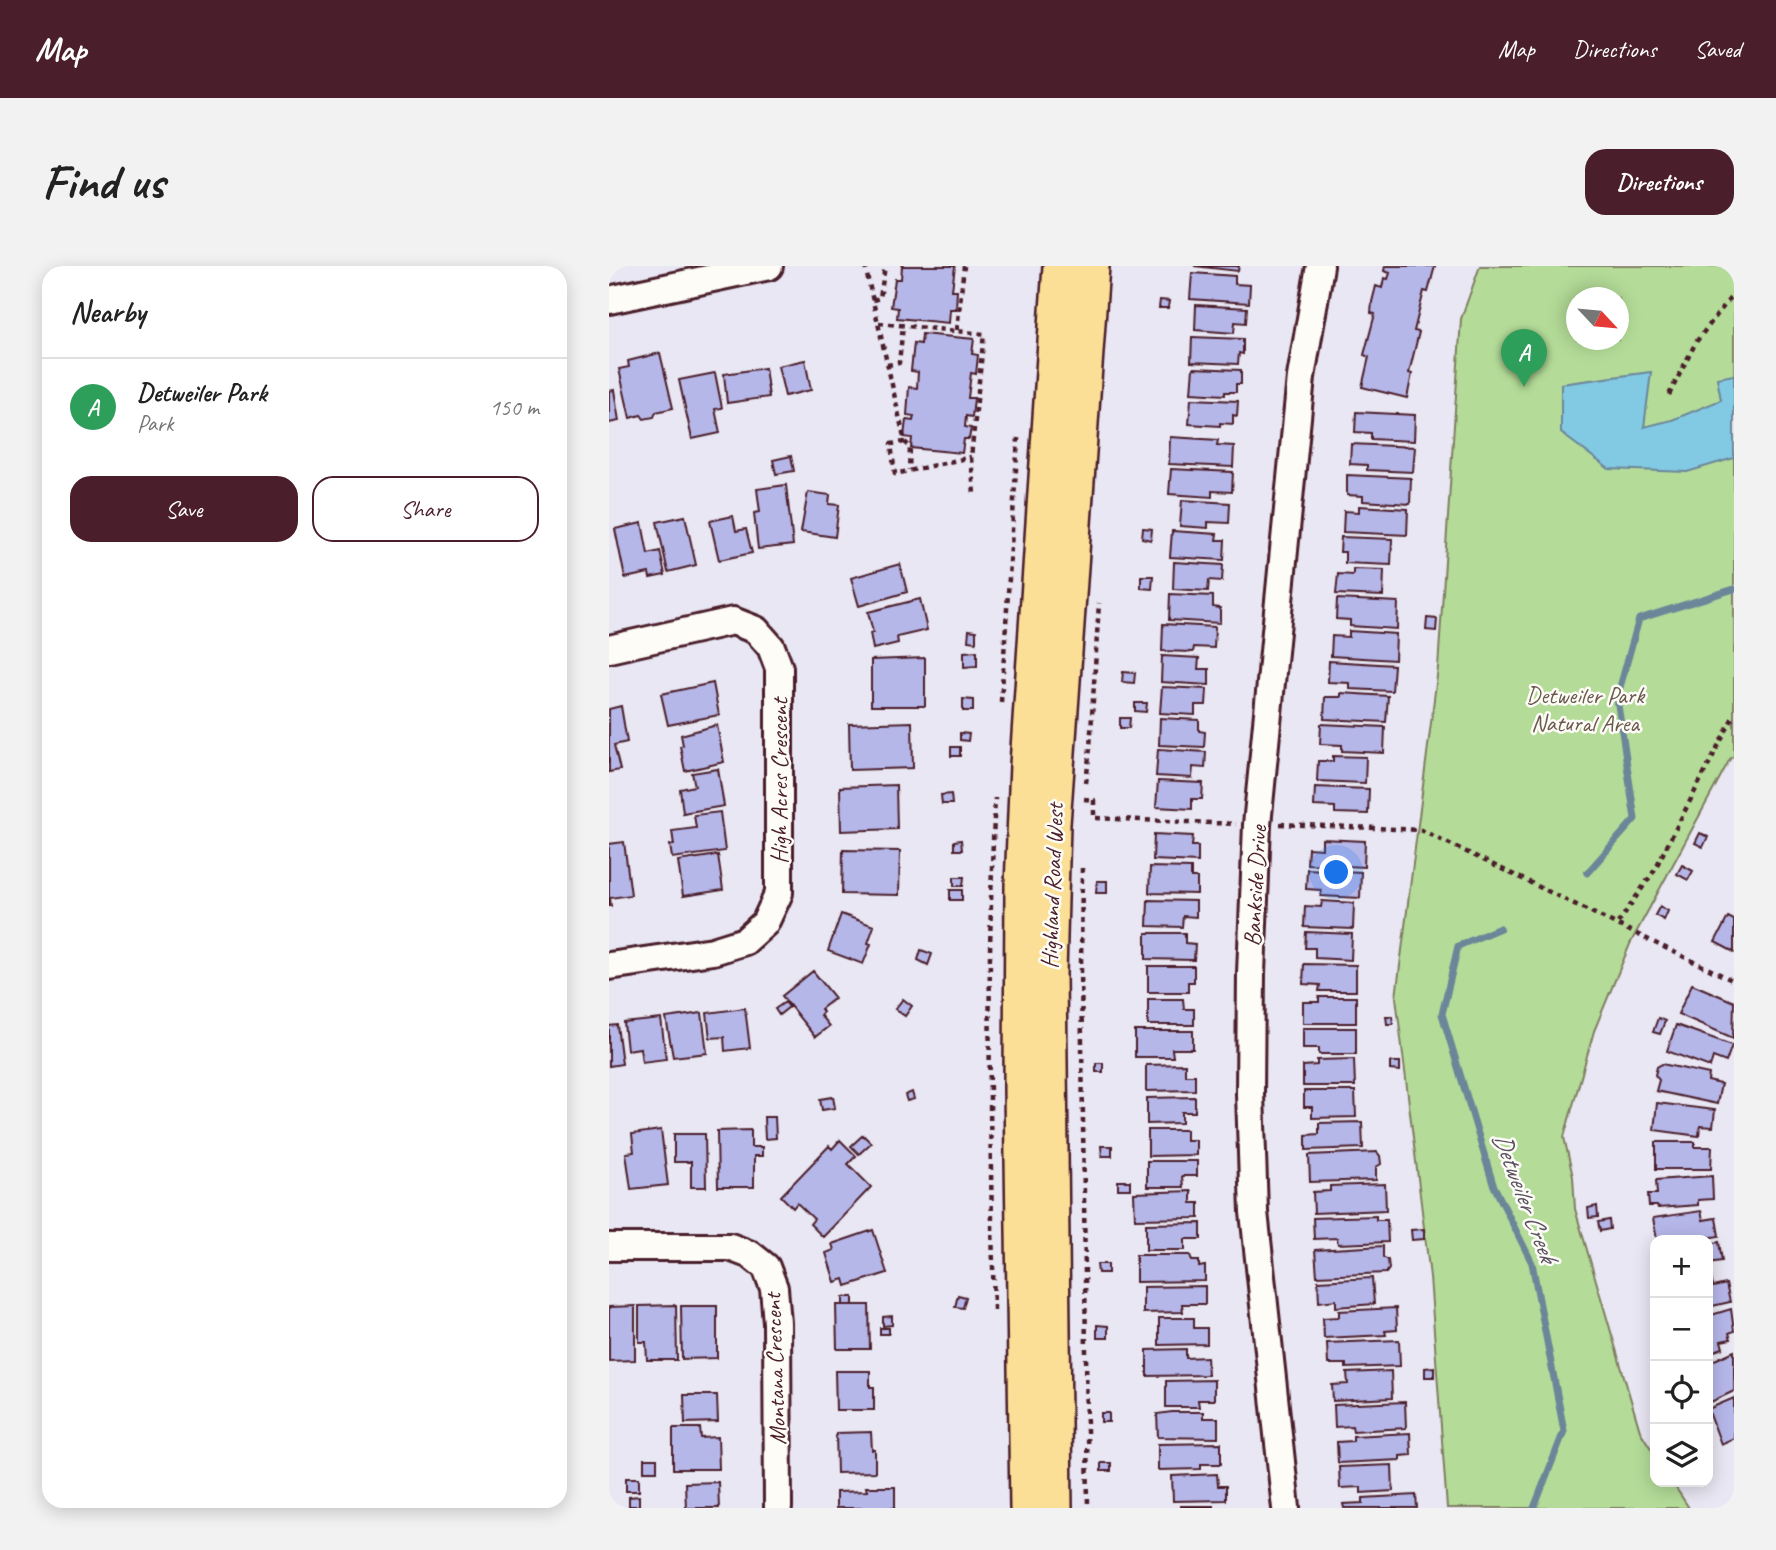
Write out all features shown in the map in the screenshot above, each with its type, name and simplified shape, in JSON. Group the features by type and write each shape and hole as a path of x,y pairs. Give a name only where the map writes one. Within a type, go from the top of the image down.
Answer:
{"main road":[{"name":"Highland Road West","path":"1027,1508 1021,1088 1022,886 1027,765 1060,266"},
{"name":"Highland Road West","path":"1055,1508 1049,974 1053,824 1092,266"}],"street":[{"path":"609,300 769,266"},
{"name":"Bankside Drive","path":"1286,1508 1254,1212 1249,1094 1251,973 1257,825 1265,743 1301,377 1320,266"},
{"name":"High Acres Crescent","path":"609,649 733,621 756,630 771,647 779,668 779,893 765,923 745,941 713,951 609,966"},
{"name":"Montana Crescent","path":"609,1247 730,1247 751,1255 766,1268 774,1288 777,1323 778,1508"}],"path":[{"path":"865,266 905,442 910,447 909,470"},
{"path":"873,300 880,298 885,266"},
{"path":"957,330 964,266"},
{"path":"1669,395 1696,342 1734,293"},
{"path":"879,323 984,334 971,457 974,494"},
{"path":"887,365 899,363 903,326"},
{"path":"905,442 891,444 895,474 971,457"},
{"path":"1083,809 1090,748 1099,600"},
{"path":"1618,923 1654,871 1734,715"},
{"path":"1084,799 1094,800 1094,818 1240,824"},
{"path":"1271,825 1421,830 1734,981"},
{"path":"1082,857 1087,1508"}],"green space":[{"name":"Detweiler Park Natural Area","path":"1480,266 1734,266 1734,756 1630,944 1594,1031 1564,1137 1573,1177 1575,1209 1640,1431 1650,1447 1650,1487 1675,1487 1689,1508 1447,1508 1430,1277 1396,997 1438,668 1461,319"}],"water":[{"path":"1651,372 1644,427 1672,420 1721,400 1717,378 1734,375 1734,458 1687,472 1609,469 1561,433 1561,384"}],"building":[{"path":"902,266 955,266 952,290 957,290 956,309 950,309 949,323 897,318 898,308 891,307 895,279 901,279"},
{"path":"1194,266 1239,266 1238,271"},
{"path":"1385,266 1435,266 1428,292 1424,291 1414,331 1419,332 1409,373 1412,374 1407,398 1362,387 1369,357 1364,355 1375,314 1371,313 1372,302 1376,286 1382,288 1384,278 1388,279 1390,273 1384,271"},
{"path":"1192,273 1235,276 1235,284 1250,285 1249,303 1190,299"},
{"path":"1160,300 1169,301 1168,308 1159,308"},
{"path":"1196,305 1247,308 1246,323 1235,322 1234,333 1195,330"},
{"path":"922,334 974,339 972,354 978,355 976,374 971,373 968,398 974,398 972,417 966,416 965,427 971,428 969,439 964,439 962,453 911,448 912,438 904,437 906,420 913,421 914,416 907,415 909,387 917,388 918,372 911,371 914,343 921,344"},
{"path":"1192,337 1243,339 1243,354 1239,353 1238,364 1191,362"},
{"path":"660,353 673,408 656,412 654,417 644,419 641,415 630,418 619,369 629,367 628,361"},
{"path":"805,360 811,390 785,396 778,366"},
{"path":"765,368 769,397 727,403 724,374"},
{"path":"1193,368 1241,370 1241,384 1236,384 1236,392 1225,392 1225,395 1191,393"},
{"path":"715,373 722,408 715,409 720,433 692,439 679,380"},
{"path":"614,390 619,421 609,423 609,391"},
{"path":"1191,399 1238,401 1237,416 1233,415 1233,424 1189,424"},
{"path":"1356,412 1415,415 1414,441 1371,439 1371,433 1355,432"},
{"path":"1170,437 1218,440 1217,445 1234,446 1233,467 1169,464"},
{"path":"1351,444 1415,447 1413,472 1367,470 1367,465 1350,464"},
{"path":"791,456 794,471 776,474 773,460"},
{"path":"1171,469 1233,472 1232,492 1212,491 1212,497 1169,494"},
{"path":"1347,475 1411,478 1410,504 1363,501 1363,496 1347,495"},
{"path":"786,485 793,545 758,549 754,513 760,512 757,489"},
{"path":"808,492 830,495 829,504 839,505 835,537 801,532"},
{"path":"1182,500 1230,503 1229,523 1208,522 1208,528 1180,526"},
{"path":"1359,506 1408,509 1407,535 1343,532 1344,511 1359,512"},
{"path":"685,516 696,565 668,572 657,522"},
{"path":"733,516 736,531 746,529 752,553 719,560 710,521"},
{"path":"642,523 648,554 660,551 665,575 650,578 649,573 625,578 615,529"},
{"path":"1143,528 1152,529 1151,540 1142,538"},
{"path":"1172,531 1217,534 1216,540 1225,540 1224,560 1170,557"},
{"path":"1341,537 1392,539 1391,565 1345,563 1345,552 1340,552"},
{"path":"1174,562 1223,565 1222,581 1209,580 1208,591 1173,589"},
{"path":"900,564 907,592 859,606 851,578"},
{"path":"1353,569 1384,570 1383,596 1336,594 1338,574 1353,575"},
{"path":"1141,576 1153,576 1152,589 1141,588"},
{"path":"1170,594 1213,596 1213,607 1220,608 1220,623 1169,620"},
{"path":"920,599 927,630 897,637 898,643 873,649 870,633 873,632 868,612"},
{"path":"1337,599 1398,602 1397,629 1350,626 1350,620 1336,619"},
{"path":"1427,618 1437,619 1436,631 1426,630"},
{"path":"1163,624 1215,627 1214,648 1194,647 1193,652 1162,651"},
{"path":"969,630 976,631 976,642 968,641"},
{"path":"1349,631 1396,634 1395,660 1331,656 1332,636 1349,637"},
{"path":"977,651 977,666 964,667 964,652"},
{"path":"1162,656 1199,658 1198,669 1209,669 1209,685 1161,682"},
{"path":"925,658 925,706 871,706 871,660"},
{"path":"1329,661 1394,665 1392,691 1350,689 1350,683 1328,682"},
{"path":"1123,672 1135,673 1134,683 1122,682"},
{"path":"713,683 719,715 668,725 661,694"},
{"path":"1162,687 1207,689 1206,705 1195,705 1195,715 1160,713"},
{"path":"1341,693 1388,696 1386,722 1324,719 1325,697 1341,697"},
{"path":"963,699 973,700 973,711 963,711"},
{"path":"1135,703 1147,703 1146,712 1135,711"},
{"path":"621,706 627,742 614,745 620,770 609,772 609,709"},
{"path":"1120,718 1130,718 1129,728 1120,728"},
{"path":"1160,718 1199,720 1199,731 1205,732 1204,747 1159,745"},
{"path":"912,722 913,768 850,770 849,724"},
{"path":"1321,724 1385,727 1384,753 1342,751 1342,745 1320,744"},
{"path":"717,725 724,762 685,771 680,746 683,745 681,735"},
{"path":"960,733 969,734 968,741 960,740"},
{"path":"951,747 960,747 960,756 951,756"},
{"path":"1158,749 1206,752 1205,768 1193,767 1192,778 1156,776"},
{"path":"1333,756 1366,757 1365,783 1317,781 1318,761 1333,761"},
{"path":"718,769 724,806 683,813 680,789 695,786 692,773"},
{"path":"1158,781 1203,783 1202,799 1192,799 1192,809 1156,807"},
{"path":"896,785 897,829 841,831 840,787"},
{"path":"1315,787 1369,789 1368,814 1335,813 1335,807 1314,806"},
{"path":"951,794 952,804 942,804 941,795"},
{"path":"720,812 725,851 672,858 672,831 696,828 694,815"},
{"path":"1700,833 1708,837 1703,847 1695,843"},
{"path":"1154,834 1193,836 1192,846 1198,846 1198,862 1153,860"},
{"path":"1322,839 1365,841 1364,867 1307,864 1308,848 1322,849"},
{"path":"961,840 962,850 954,850 954,841"},
{"path":"624,842 631,895 610,898 609,906 609,844"},
{"path":"843,850 900,851 899,895 842,894"},
{"path":"718,855 723,890 683,896 678,861"},
{"path":"1682,865 1693,871 1688,880 1677,874"},
{"path":"1150,867 1191,868 1191,878 1197,878 1197,894 1149,893"},
{"path":"1307,869 1361,872 1360,898 1321,896 1321,890 1306,889"},
{"path":"954,877 964,877 963,886 954,886"},
{"path":"1097,881 1107,881 1107,893 1096,893"},
{"path":"950,890 962,890 962,900 950,900"},
{"path":"1148,900 1196,901 1196,917 1183,916 1182,927 1147,926"},
{"path":"1322,901 1354,903 1353,929 1304,927 1305,906 1321,907"},
{"path":"1660,906 1668,911 1664,920 1655,915"},
{"path":"841,914 874,926 868,943 871,944 863,964 828,951"},
{"path":"1728,917 1734,920 1734,952 1715,942"},
{"path":"1306,932 1352,934 1351,960 1315,958 1315,948 1305,948"},
{"path":"1146,933 1185,933 1185,943 1195,944 1194,960 1146,959"},
{"path":"921,950 932,954 928,965 918,960"},
{"path":"1304,964 1356,965 1356,991 1319,991 1320,985 1303,984"},
{"path":"1148,966 1194,966 1194,982 1188,982 1188,992 1148,992"},
{"path":"813,971 835,998 821,1009 823,1012 820,1015 829,1026 815,1037 782,996"},
{"path":"1692,984 1734,1002 1733,1038 1678,1014"},
{"path":"1319,997 1356,997 1356,1023 1303,1023 1303,1002 1319,1002"},
{"path":"903,999 912,1006 905,1016 895,1009"},
{"path":"1148,999 1183,999 1184,1009 1194,1009 1194,1025 1148,1025"},
{"path":"785,1002 789,1007 779,1015 775,1009"},
{"path":"745,1008 750,1048 725,1051 724,1037 710,1038 707,1013"},
{"path":"702,1013 707,1053 673,1057 666,1018"},
{"path":"1386,1016 1392,1016 1393,1024 1387,1024"},
{"path":"1658,1018 1665,1021 1660,1034 1653,1032"},
{"path":"661,1019 666,1059 642,1062 640,1048 627,1050 624,1023"},
{"path":"617,1025 622,1064 609,1066 609,1026"},
{"path":"1676,1025 1732,1045 1726,1062 1713,1057 1710,1067 1667,1051"},
{"path":"1303,1028 1356,1028 1356,1054 1319,1054 1319,1048 1303,1048"},
{"path":"1135,1031 1193,1031 1193,1049 1172,1049 1173,1057 1135,1057"},
{"path":"1354,1059 1355,1086 1303,1086 1303,1066 1317,1065 1317,1060"},
{"path":"1390,1062 1400,1062 1400,1071 1390,1070"},
{"path":"1096,1063 1103,1063 1103,1072 1096,1072"},
{"path":"1185,1064 1185,1075 1195,1075 1195,1090 1146,1091 1146,1065"},
{"path":"1662,1064 1709,1074 1708,1081 1721,1084 1717,1104 1656,1091 1659,1080 1655,1075 1657,1067"},
{"path":"1304,1091 1355,1091 1356,1117 1312,1118 1312,1107 1304,1107"},
{"path":"912,1092 914,1099 907,1101 905,1095"},
{"path":"833,1097 835,1108 822,1110 820,1099"},
{"path":"1195,1097 1195,1112 1182,1112 1182,1123 1147,1124 1147,1098"},
{"path":"1657,1103 1715,1110 1713,1127 1700,1126 1699,1136 1654,1130"},
{"path":"764,1117 775,1117 776,1138 765,1139"},
{"path":"1362,1122 1363,1148 1306,1150 1306,1135 1319,1134 1319,1123"},
{"path":"661,1130 668,1185 631,1189 626,1153 634,1152 632,1134"},
{"path":"751,1130 751,1147 762,1147 762,1156 754,1156 754,1187 718,1187 717,1131"},
{"path":"1148,1130 1186,1130 1186,1140 1196,1140 1196,1155 1148,1156"},
{"path":"674,1134 705,1134 706,1187 691,1187 691,1162 674,1162"},
{"path":"863,1135 871,1143 859,1154 851,1146"},
{"path":"840,1140 856,1156 848,1164 871,1187 823,1237 810,1224 814,1219 797,1203 793,1208 781,1196 829,1146 832,1149"},
{"path":"1656,1142 1695,1142 1695,1147 1712,1147 1711,1169 1656,1169"},
{"path":"1101,1146 1112,1146 1112,1156 1102,1156"},
{"path":"1377,1152 1381,1164 1376,1167 1376,1180 1310,1182 1309,1155"},
{"path":"1147,1161 1197,1161 1197,1176 1182,1176 1183,1187 1147,1187"},
{"path":"1712,1176 1713,1199 1698,1200 1698,1205 1658,1208 1649,1206 1648,1194 1657,1194 1656,1180"},
{"path":"1118,1181 1130,1181 1130,1189 1118,1189"},
{"path":"1385,1184 1386,1210 1314,1213 1313,1192 1330,1191 1330,1186"},
{"path":"1191,1191 1191,1203 1199,1203 1199,1218 1135,1219 1134,1193"},
{"path":"1597,1206 1598,1217 1589,1218 1588,1208"},
{"path":"1701,1211 1703,1220 1716,1218 1719,1236 1656,1235 1653,1218"},
{"path":"1376,1216 1376,1220 1387,1220 1388,1242 1338,1244 1337,1238 1314,1239 1313,1218"},
{"path":"1609,1220 1610,1229 1600,1231 1598,1222"},
{"path":"1201,1223 1201,1239 1185,1239 1185,1250 1146,1250 1146,1224"},
{"path":"1424,1229 1424,1239 1412,1240 1411,1230"},
{"path":"873,1230 887,1273 846,1286 844,1279 835,1282 826,1253 834,1250 832,1244"},
{"path":"1719,1242 1722,1261 1713,1262 1713,1243"},
{"path":"1383,1246 1383,1257 1388,1260 1389,1269 1386,1273 1317,1276 1315,1250"},
{"path":"1136,1255 1190,1255 1192,1261 1199,1261 1199,1267 1205,1266 1205,1281 1136,1282"},
{"path":"1097,1264 1108,1264 1108,1273 1098,1273"},
{"path":"1372,1278 1374,1304 1336,1307 1336,1300 1319,1302 1318,1281"},
{"path":"1726,1284 1730,1302 1713,1306 1713,1287"},
{"path":"1205,1286 1205,1304 1182,1304 1183,1312 1143,1313 1143,1287"},
{"path":"958,1295 966,1297 963,1308 955,1307"},
{"path":"843,1297 853,1297 853,1305 843,1305"},
{"path":"676,1305 677,1360 647,1360 646,1342 639,1342 639,1306"},
{"path":"836,1305 869,1305 870,1349 837,1349"},
{"path":"635,1306 635,1360 609,1361 609,1307"},
{"path":"681,1306 717,1306 717,1358 682,1359"},
{"path":"1396,1308 1397,1330 1385,1331 1386,1335 1324,1338 1323,1318 1339,1317 1339,1311"},
{"path":"1731,1309 1734,1331 1729,1333 1731,1339 1721,1341 1723,1348 1713,1351 1713,1314"},
{"path":"892,1316 892,1325 883,1326 883,1317"},
{"path":"1159,1318 1194,1318 1194,1328 1207,1328 1207,1344 1159,1345"},
{"path":"1097,1325 1108,1326 1108,1338 1097,1338"},
{"path":"880,1328 889,1328 889,1334 880,1334"},
{"path":"1399,1340 1400,1366 1346,1368 1346,1364 1328,1364 1327,1343"},
{"path":"1186,1349 1186,1358 1207,1357 1208,1375 1147,1376 1147,1350"},
{"path":"1734,1351 1734,1391 1713,1401 1713,1361"},
{"path":"1434,1367 1434,1377 1425,1377 1425,1368"},
{"path":"835,1371 870,1371 870,1387 874,1387 874,1410 836,1410"},
{"path":"1391,1371 1392,1398 1333,1401 1332,1385 1348,1384 1347,1373"},
{"path":"1214,1380 1214,1400 1198,1400 1199,1407 1166,1407 1166,1381"},
{"path":"684,1395 717,1395 718,1422 685,1423"},
{"path":"1734,1398 1734,1438 1721,1444 1713,1422 1713,1407"},
{"path":"1405,1402 1406,1428 1353,1431 1352,1426 1335,1427 1334,1405"},
{"path":"1203,1412 1203,1418 1218,1418 1218,1438 1158,1437 1157,1414"},
{"path":"1101,1413 1109,1413 1109,1422 1101,1422"},
{"path":"673,1428 700,1428 701,1438 718,1437 719,1469 673,1469"},
{"path":"871,1432 872,1450 875,1450 875,1472 837,1473 836,1433"},
{"path":"1410,1433 1411,1455 1400,1456 1400,1460 1338,1463 1337,1442 1353,1441 1353,1436"},
{"path":"1221,1443 1221,1464 1201,1464 1201,1469 1158,1470 1158,1444"},
{"path":"644,1459 657,1459 657,1471 644,1471"},
{"path":"1101,1463 1111,1463 1111,1471 1101,1471"},
{"path":"1392,1465 1393,1491 1361,1493 1361,1487 1340,1488 1339,1467"},
{"path":"1217,1474 1218,1486 1226,1486 1226,1500 1173,1501 1172,1476"},
{"path":"626,1478 639,1478 639,1491 626,1491"},
{"path":"718,1482 719,1508 686,1508 685,1483"},
{"path":"866,1487 895,1487 895,1508 836,1508 836,1492 867,1491"},
{"path":"1416,1495 1417,1508 1344,1508 1343,1504 1363,1503 1363,1498"},
{"path":"639,1496 639,1506 629,1506 629,1497"},
{"path":"1213,1506 1213,1508 1181,1508"}],"waterway":[{"name":"Detweiler Creek","path":"1587,873 1635,819 1617,698 1639,619 1734,589"},
{"name":"Detweiler Creek","path":"1500,928 1458,946 1442,1014 1493,1184 1532,1263 1564,1431 1534,1508"}],"place":[{"name":"Detweiler Park","path":"1524,387"}]}
